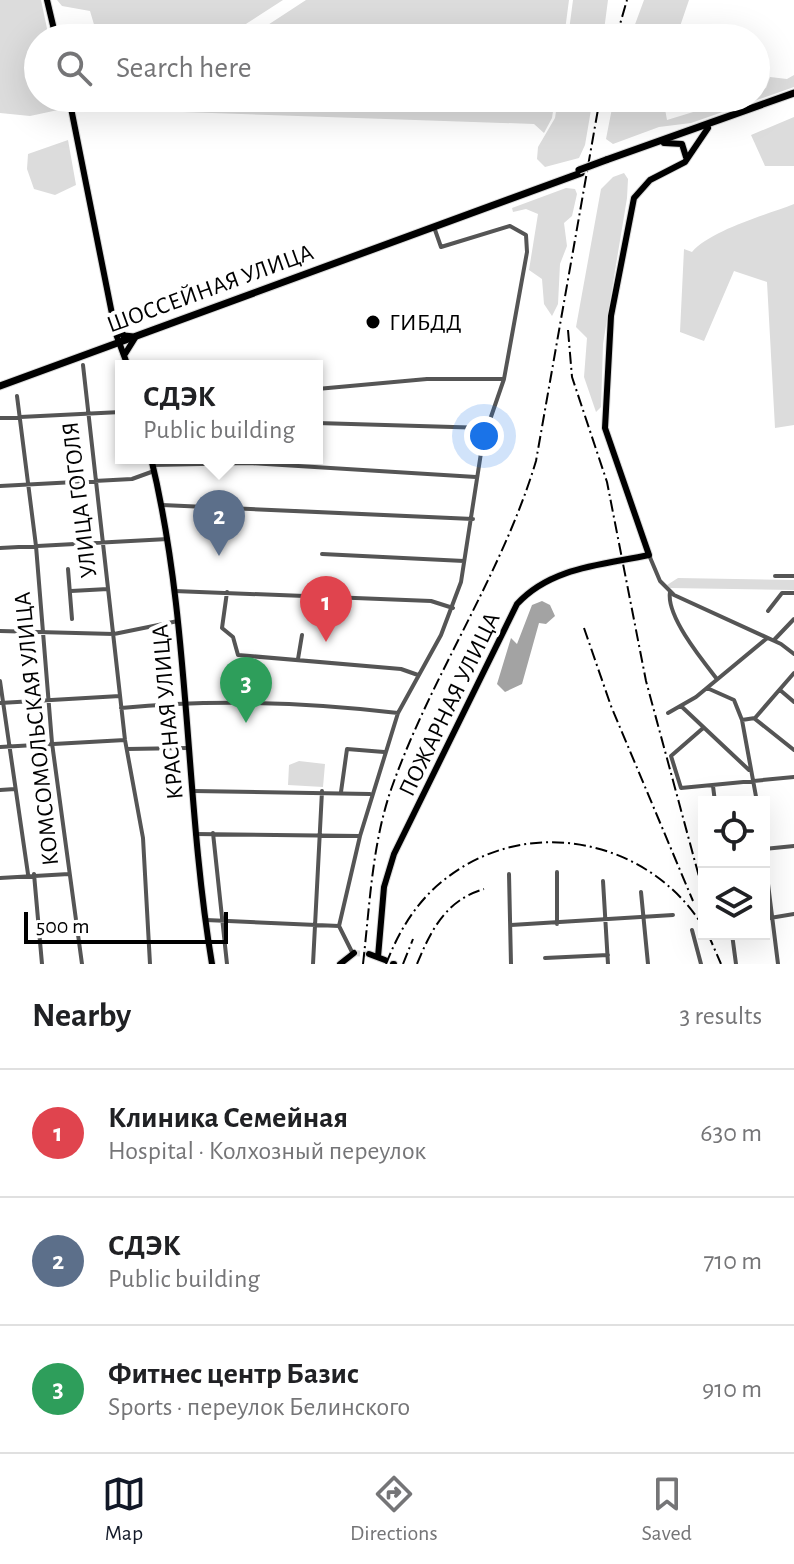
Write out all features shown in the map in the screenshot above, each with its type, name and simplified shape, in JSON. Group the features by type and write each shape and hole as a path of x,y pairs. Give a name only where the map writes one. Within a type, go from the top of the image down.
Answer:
{"highway":[{"path":"770,104 794,95"},
{"path":"770,104 794,95"},
{"path":"606,162 746,112"},
{"path":"606,162 750,112"},
{"name":"ШОССЕЙНАЯ УЛИЦА","path":"123,353 136,337 606,162"},
{"path":"116,326 127,337 136,337"},
{"path":"107,347 123,353"},
{"name":"ШОССЕЙНАЯ УЛИЦА","path":"0,386 13,384 107,347"}],"main road":[{"path":"47,0 53,24"},
{"path":"72,112 123,353"},
{"path":"649,555 605,428 608,343 634,198 650,180 685,162 708,128"},
{"path":"664,143 684,146 685,162"},
{"path":"107,347 116,326"},
{"name":"КРАСНАЯ УЛИЦА","path":"152,464 168,539 178,621 195,834 212,964"},
{"name":"ПОЖАРНАЯ УЛИЦА","path":"369,954 381,959 384,887 394,854 517,604 535,586 553,577 649,555"},
{"path":"340,964 353,952"}],"street":[{"path":"353,952 339,926 370,794 398,713 453,608 473,519 476,477 487,428 504,379 527,242 526,235 510,226 441,247 434,227"},
{"name":"УЛИЦА ГОГОЛЯ","path":"83,365 93,479 121,708 147,880 150,964"},
{"path":"323,388 427,379 504,379"},
{"name":"КОМСОМОЛЬСКАЯ УЛИЦА","path":"17,396 36,546 52,743 82,964"},
{"path":"0,418 115,412"},
{"path":"323,423 487,428"},
{"path":"0,486 28,482 132,479 152,464"},
{"path":"266,464 476,477"},
{"path":"162,505 473,519"},
{"path":"0,548 168,539"},
{"path":"322,554 465,561"},
{"path":"649,555 660,581 670,592 794,654"},
{"path":"68,569 72,619"},
{"path":"775,576 794,576"},
{"path":"71,591 108,589"},
{"path":"174,591 431,601 453,608"},
{"path":"227,592 222,628 233,637 238,655 401,669 418,675"},
{"path":"670,592 669,600 694,651 718,679"},
{"path":"768,611 782,593 794,593"},
{"path":"773,641 794,619"},
{"path":"0,631 114,634 178,621"},
{"path":"298,659 302,635"},
{"path":"668,713 707,688 766,639"},
{"path":"742,720 755,718 794,673"},
{"path":"0,681 42,964"},
{"path":"707,688 734,700 742,720 756,796"},
{"path":"780,690 794,702"},
{"path":"1,703 120,696"},
{"path":"121,708 184,702 283,702 398,713"},
{"path":"681,706 750,771"},
{"path":"755,718 794,750"},
{"path":"702,729 671,756 681,788 794,777"},
{"path":"0,747 125,740"},
{"path":"127,749 187,748"},
{"path":"341,792 347,749 384,752"},
{"path":"713,786 714,796"},
{"path":"0,790 15,789"},
{"path":"191,792 322,791 370,794"},
{"path":"313,964 322,791"},
{"path":"213,833 227,964"},
{"path":"195,834 360,836"},
{"path":"770,850 794,846"},
{"path":"766,868 778,964"},
{"path":"557,872 557,924"},
{"path":"0,878 69,874"},
{"path":"509,874 511,964"},
{"path":"603,881 608,964"},
{"path":"641,892 641,919 648,964"},
{"path":"770,918 794,914"},
{"path":"511,925 606,922 673,915"},
{"path":"205,920 220,918 339,926"},
{"path":"692,930 701,964"},
{"path":"733,940 736,964"},
{"path":"545,958 608,955"}],"shaded area":[{"path":"0,0 41,0 46,24 24,24 24,112 49,112 30,116 0,113"},
{"path":"57,0 283,0 246,24 94,24 90,11 62,6"},
{"path":"306,0 569,0 566,24 269,24"},
{"path":"573,0 608,0 605,24 570,24"},
{"path":"644,0 689,0 681,24 635,24"},
{"path":"794,75 794,87 770,95 770,77 787,79"},
{"path":"182,112 553,112 544,133 534,124"},
{"path":"556,112 591,112 585,145 579,158 545,167 537,159 538,147"},
{"path":"611,112 666,112 667,120 693,112 722,112 691,123 659,127 613,144 606,139"},
{"path":"794,117 794,166 765,166 751,135"},
{"path":"68,140 76,185 55,195 34,189 27,169 28,154"},
{"path":"624,173 628,179 627,198 603,344 601,407 596,412 584,377 587,338 576,327 601,189 613,177"},
{"path":"566,188 575,189 577,194 572,216 564,223 567,246 560,264 558,304 552,316 544,304 542,279 529,270 538,214 526,209 513,212 512,208"},
{"path":"794,204 794,425 775,428 767,282 734,271 704,341 680,332 684,249 692,252 725,230"},
{"path":"678,578 794,580 794,590 670,588 667,585"},
{"path":"542,601 550,605 555,616 546,624 539,623 522,684 505,692 497,684 511,638 517,644 532,605"},
{"path":"299,761 325,764 323,787 288,785 289,765"}],"tunnel":[{"path":"354,953 369,954"}],"railway":[{"path":"620,24 627,0"},
{"path":"363,964 376,850 393,784 427,703 505,544 536,461 598,112"},
{"path":"568,330 572,377 607,482 646,681 698,873"},
{"path":"584,628 611,706 693,901"},
{"path":"386,964 409,918 444,880 477,859 512,847 549,842 585,846 620,856 652,874 681,898 698,920"},
{"path":"417,964 434,928 450,909 484,889"},
{"path":"403,964 413,939"},
{"path":"711,940 721,964"}],"place":[{"name":"ГИБДД","path":"373,322"},
{"name":"СДЭК","path":"219,556"},
{"name":"Клиника Семейная","path":"326,642"},
{"name":"Фитнес центр Базис","path":"246,723"}]}
